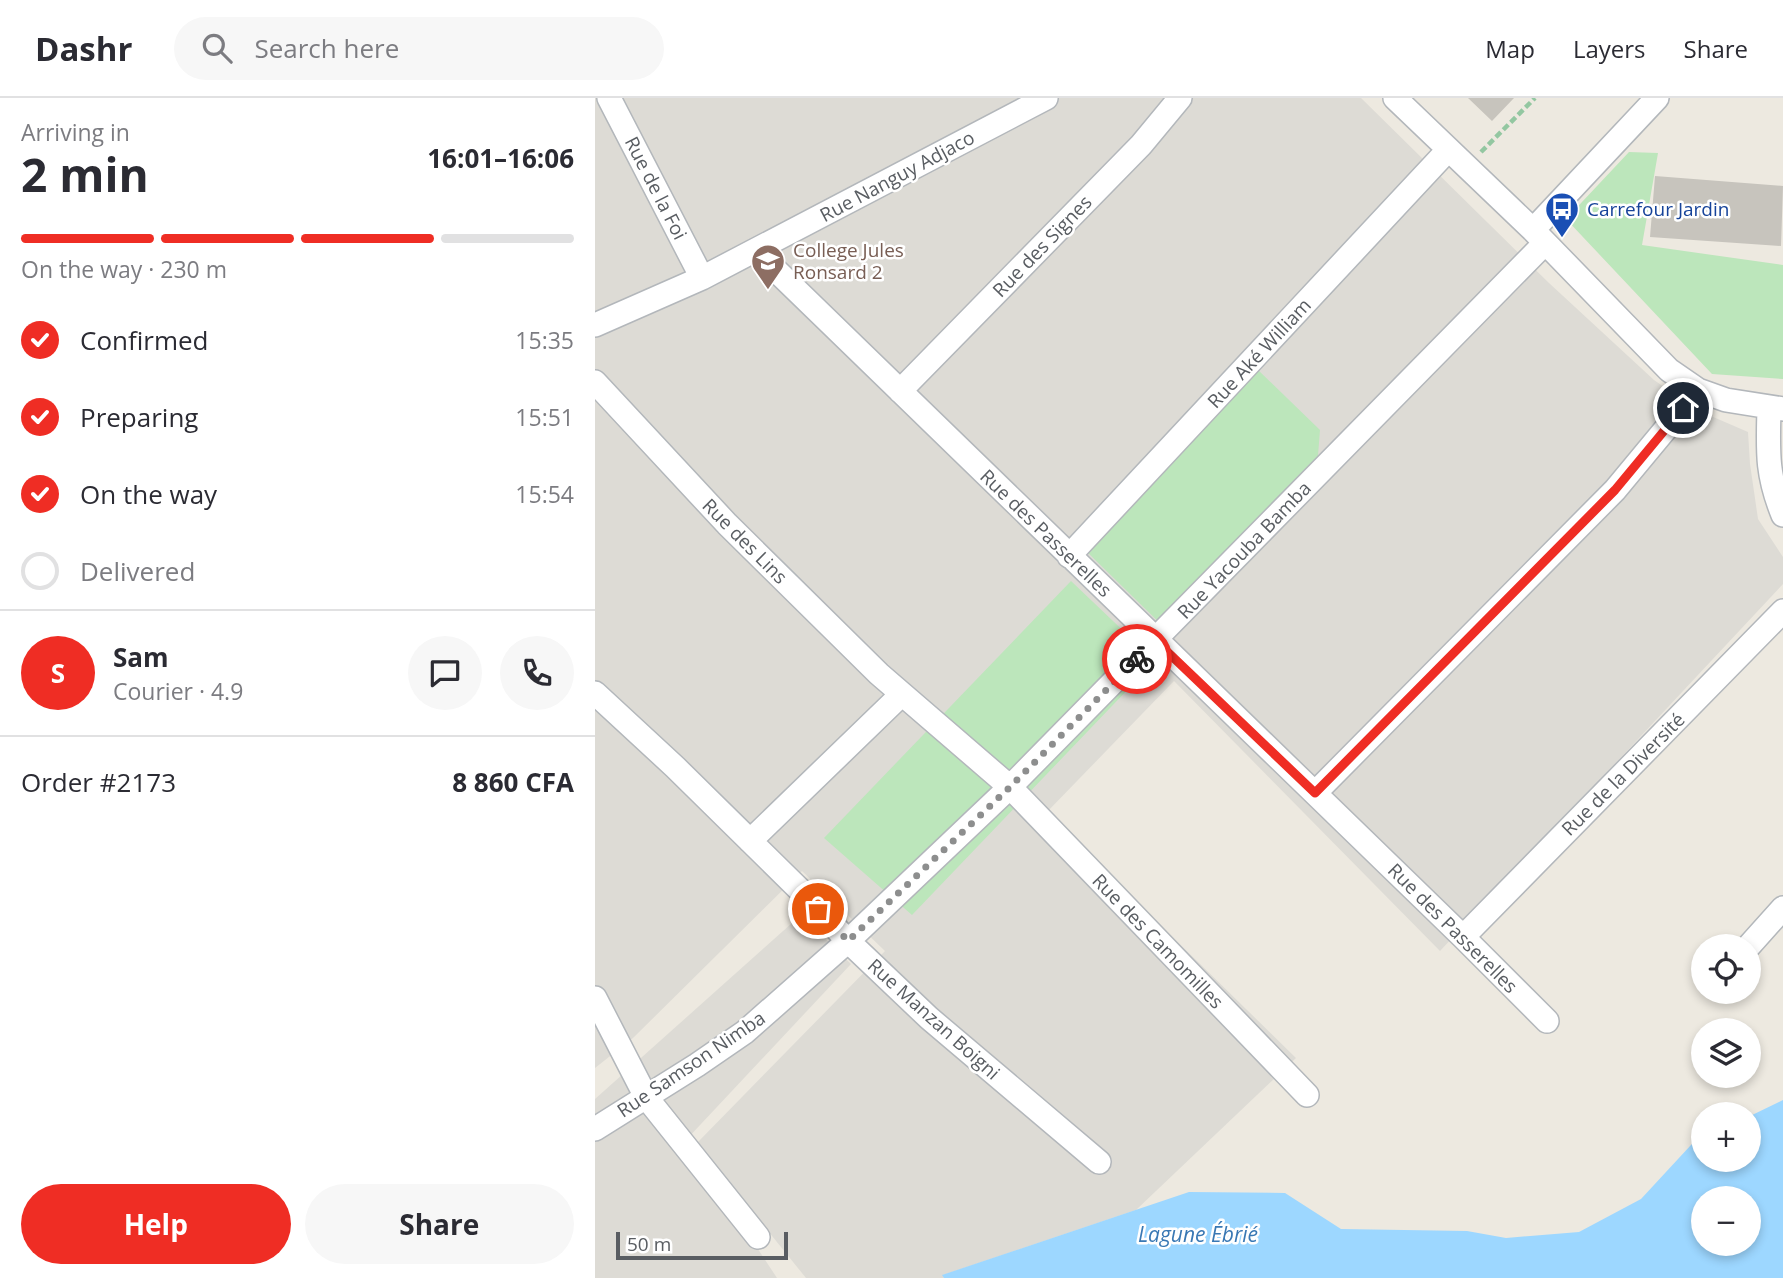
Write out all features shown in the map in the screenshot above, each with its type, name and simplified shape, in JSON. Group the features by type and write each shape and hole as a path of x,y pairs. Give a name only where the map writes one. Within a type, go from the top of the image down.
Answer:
{"street":[{"name":"Rue de la Foi","path":"609,98 702,278"},
{"name":"Rue Nanguy Adjaco","path":"595,324 702,278 756,251 1046,98"},
{"name":"Rue des Signes","path":"900,391 1141,145 1180,98"},
{"path":"1395,98 1539,236 1669,370 1698,390 1726,400 1776,408 1768,460 1772,489 1783,515"},
{"name":"Rue Yacouba Bamba","path":"848,941 1010,787 1156,641 1539,236 1657,98"},
{"name":"Rue Aké William","path":"1069,556 1448,150"},
{"name":"Rue des Passerelles","path":"756,251 1547,1021"},
{"name":"Rue des Lins","path":"595,382 727,524 902,694 1010,787"},
{"path":"1315,793 1615,490 1698,390"},
{"name":"Rue de la Diversité","path":"1463,937 1783,611"},
{"name":"Rue Manzan Boigni","path":"595,693 929,1018 1099,1162"},
{"path":"750,841 902,694"},
{"name":"Rue des Camomilles","path":"1010,787 1307,1095"},
{"path":"1760,934 1783,908"},
{"name":"Rue Samson Nimba","path":"595,1129 745,1032 848,941"},
{"path":"595,998 646,1097 758,1237"}],"path":[{"path":"1466,167 1535,98"}],"shaded area":[{"path":"595,98 1361,98 1549,283 1654,380 1697,410 1748,432 1758,519 1783,557 1783,584 1440,951 1174,681 1046,813 1296,1058 1136,1210 943,1275 944,1278 806,1278 697,1143 885,951 802,871 633,1038 595,1068"},
{"path":"801,915 851,964 686,1140 777,1278 595,1278 595,1099"}],"green space":[{"path":"1629,152 1658,153 1642,245 1783,265 1783,379 1712,374 1566,219"},
{"path":"1258,370 1320,430 1316,481 1172,635 1082,547"},
{"path":"1071,581 1155,661 912,915 824,838"}],"water":[{"name":"Lagune Ébrié","path":"1783,1100 1783,1278 944,1278 942,1275 1189,1192 1285,1193 1341,1229 1467,1231 1506,1238 1579,1232 1641,1199 1691,1145 1691,1172 1761,1172 1761,1111"}],"building":[{"path":"1468,98 1514,98 1492,121"},
{"path":"1655,176 1783,186 1781,246 1650,237"}],"way so far":[{"path":"818,909 848,941 1010,787 1137,659"}],"place":[{"name":"Carrefour Jardin","path":"1562,239"},
{"name":"College Jules Ronsard 2","path":"768,291"}],"route":[{"path":"1137,659 1156,641 1315,793 1615,490 1683,408"}]}
